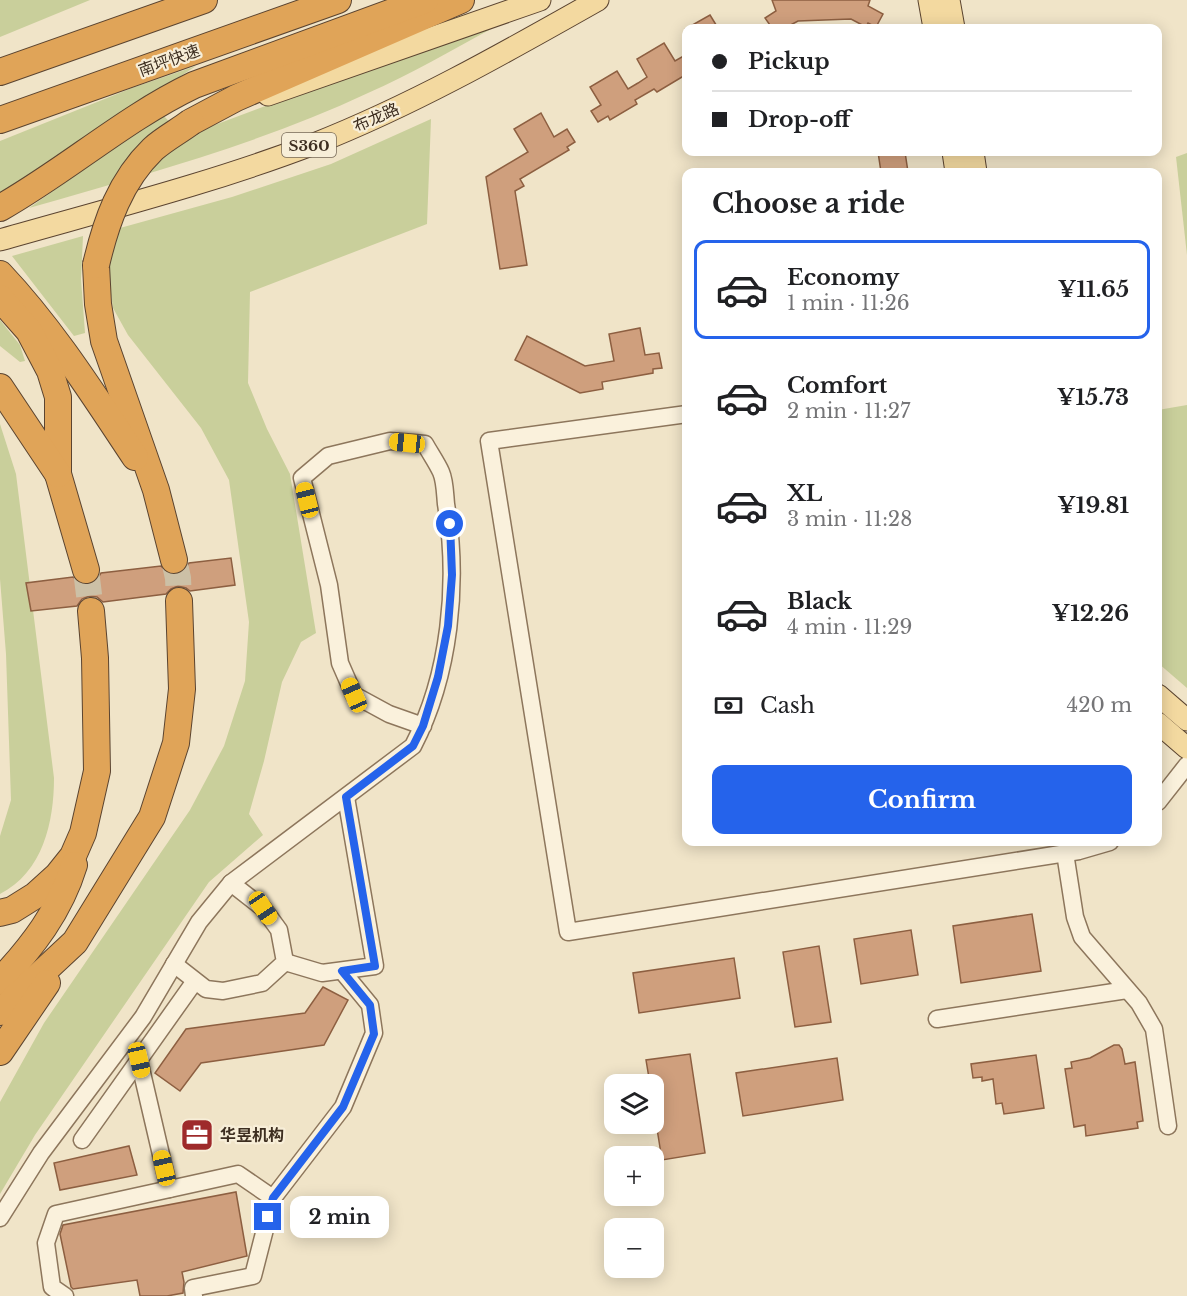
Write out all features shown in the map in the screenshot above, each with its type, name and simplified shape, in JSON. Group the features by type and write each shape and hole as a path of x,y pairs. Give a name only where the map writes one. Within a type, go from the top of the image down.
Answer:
{"highway":[{"path":"30,62 79,42 159,0"},
{"path":"0,72 204,0"},
{"name":"南坪快速","path":"0,120 338,0"},
{"path":"0,208 29,192 72,160 163,100 194,85 425,0"},
{"path":"174,560 156,490 104,341 98,304 96,265 103,235 116,200 132,172 154,148 191,122 236,98 461,0"},
{"path":"5,287 76,370 156,490"},
{"path":"5,287 50,370 58,397 58,474 86,570"},
{"path":"0,387 58,474"},
{"path":"0,1052 75,942 152,818 176,743 182,689 179,601"},
{"path":"0,981 45,928 70,876 83,833 97,771 95,658 91,611"},
{"path":"0,913 12,910 36,895 57,876 73,856 83,833"},
{"path":"0,1012 75,942"}],"main road":[{"path":"191,122 540,0"},
{"name":"布龙路","path":"0,240 237,172 315,143 391,111 598,0"},
{"path":"929,0 933,24"},
{"path":"949,0 953,24"},
{"path":"1162,698 1187,720"},
{"path":"1162,726 1187,748"}],"street":[{"path":"682,415 489,441 568,932 1098,846"},
{"path":"0,1218 41,1153 143,1017 199,922 231,883 413,746 423,726 438,677 448,626 452,575 450,524 441,473 425,444 390,441 328,456 302,478 329,585 340,663 354,695 389,714 423,726"},
{"path":"1162,797 1187,765"},
{"path":"285,962 322,973 375,966 346,797"},
{"path":"1065,853 1075,917 1082,937 1145,1011 1154,1029 1168,1126"},
{"path":"231,883 263,908 279,930 285,962"},
{"path":"174,964 206,990 223,991 262,983 285,962"},
{"path":"194,1296 193,1288 253,1276 273,1198 343,1107 374,1034 370,1005 342,971"},
{"path":"82,1140 195,981"},
{"path":"937,1019 1127,990"},
{"path":"139,1060 169,1189"},
{"path":"65,1296 52,1287 46,1243 56,1214 238,1174 273,1198"}],"green space":[{"path":"0,0 90,0 0,37"},
{"path":"493,28 384,86 286,128 201,157 29,208 162,114 185,138 380,63"},
{"path":"196,66 0,195 0,141 132,88"},
{"path":"431,119 427,224 250,292 248,383 267,429 290,474 316,633 301,642 282,682 249,814 263,835 209,882 35,1135 0,1194 0,1102 44,1023 190,810 224,746 245,681 249,622 229,480 201,428 128,335 113,308 107,269 120,228 232,197 331,164"},
{"path":"1187,153 1187,255 1176,157"},
{"path":"83,236 81,279 85,333 74,336 12,256"},
{"path":"0,320 20,345 25,361 20,362 0,346"},
{"path":"1187,405 1187,688 1162,666 1162,409"},
{"path":"0,424 16,474 54,778 52,812 43,844 27,873 15,885 0,894 0,836 11,800 6,654 0,579"}],"building":[{"path":"772,0 870,0 868,6 883,14 878,24 860,24 851,19 769,24 765,18 776,11"},
{"path":"710,15 716,24 694,24"},
{"path":"664,43 675,61 682,57 682,77 657,92 654,89 635,100 637,104 610,120 608,116 598,122 591,111 601,105 590,87 617,71 628,89 647,77 637,59"},
{"path":"541,113 554,137 567,129 575,142 567,147 569,150 520,179 524,186 515,191 527,265 500,269 486,177 528,152 514,129"},
{"path":"879,156 906,156 907,168 880,168"},
{"path":"640,328 645,355 659,353 662,368 653,369 653,373 602,382 603,389 580,393 515,360 527,336 585,366 614,361 609,334"},
{"path":"231,558 235,585 190,591 178,586 166,594 103,602 97,597 89,596 82,599 77,606 31,611 26,583 73,577 82,584 90,584 96,581 101,573 161,566 169,574 177,575 185,570 189,563"},
{"path":"1032,914 1041,971 961,983 953,926"},
{"path":"911,930 918,975 861,984 854,939"},
{"path":"819,946 831,1022 795,1027 783,952"},
{"path":"734,958 740,998 639,1013 633,973"},
{"path":"323,987 348,1000 324,1045 201,1063 180,1091 155,1073 186,1029 305,1013"},
{"path":"1114,1045 1119,1045 1122,1049 1125,1064 1135,1062 1143,1121 1137,1122 1138,1128 1086,1136 1085,1125 1074,1127 1065,1069 1072,1068 1071,1062 1090,1058"},
{"path":"690,1054 705,1153 664,1160 664,1146 660,1146 658,1134 664,1134 664,1074 648,1074 646,1060"},
{"path":"1036,1055 1044,1108 1004,1114 1002,1103 996,1104 993,1079 982,1081 982,1077 973,1078 971,1064"},
{"path":"837,1058 843,1100 743,1116 736,1073"},
{"path":"129,1146 137,1175 60,1190 54,1163"},
{"path":"236,1192 247,1256 182,1272 183,1293 167,1296 140,1296 137,1280 73,1289 71,1287 60,1234 63,1225"}],"tunnel":[{"path":"174,560 179,601"},
{"path":"86,570 91,611"}],"place":[{"name":"华昱机构","path":"197,1135"}],"route":[{"path":"268,1217 273,1198 343,1107 374,1034 370,1005 342,971 375,966 346,797 413,746 423,726 438,677 448,626 452,575 450,524"}]}
